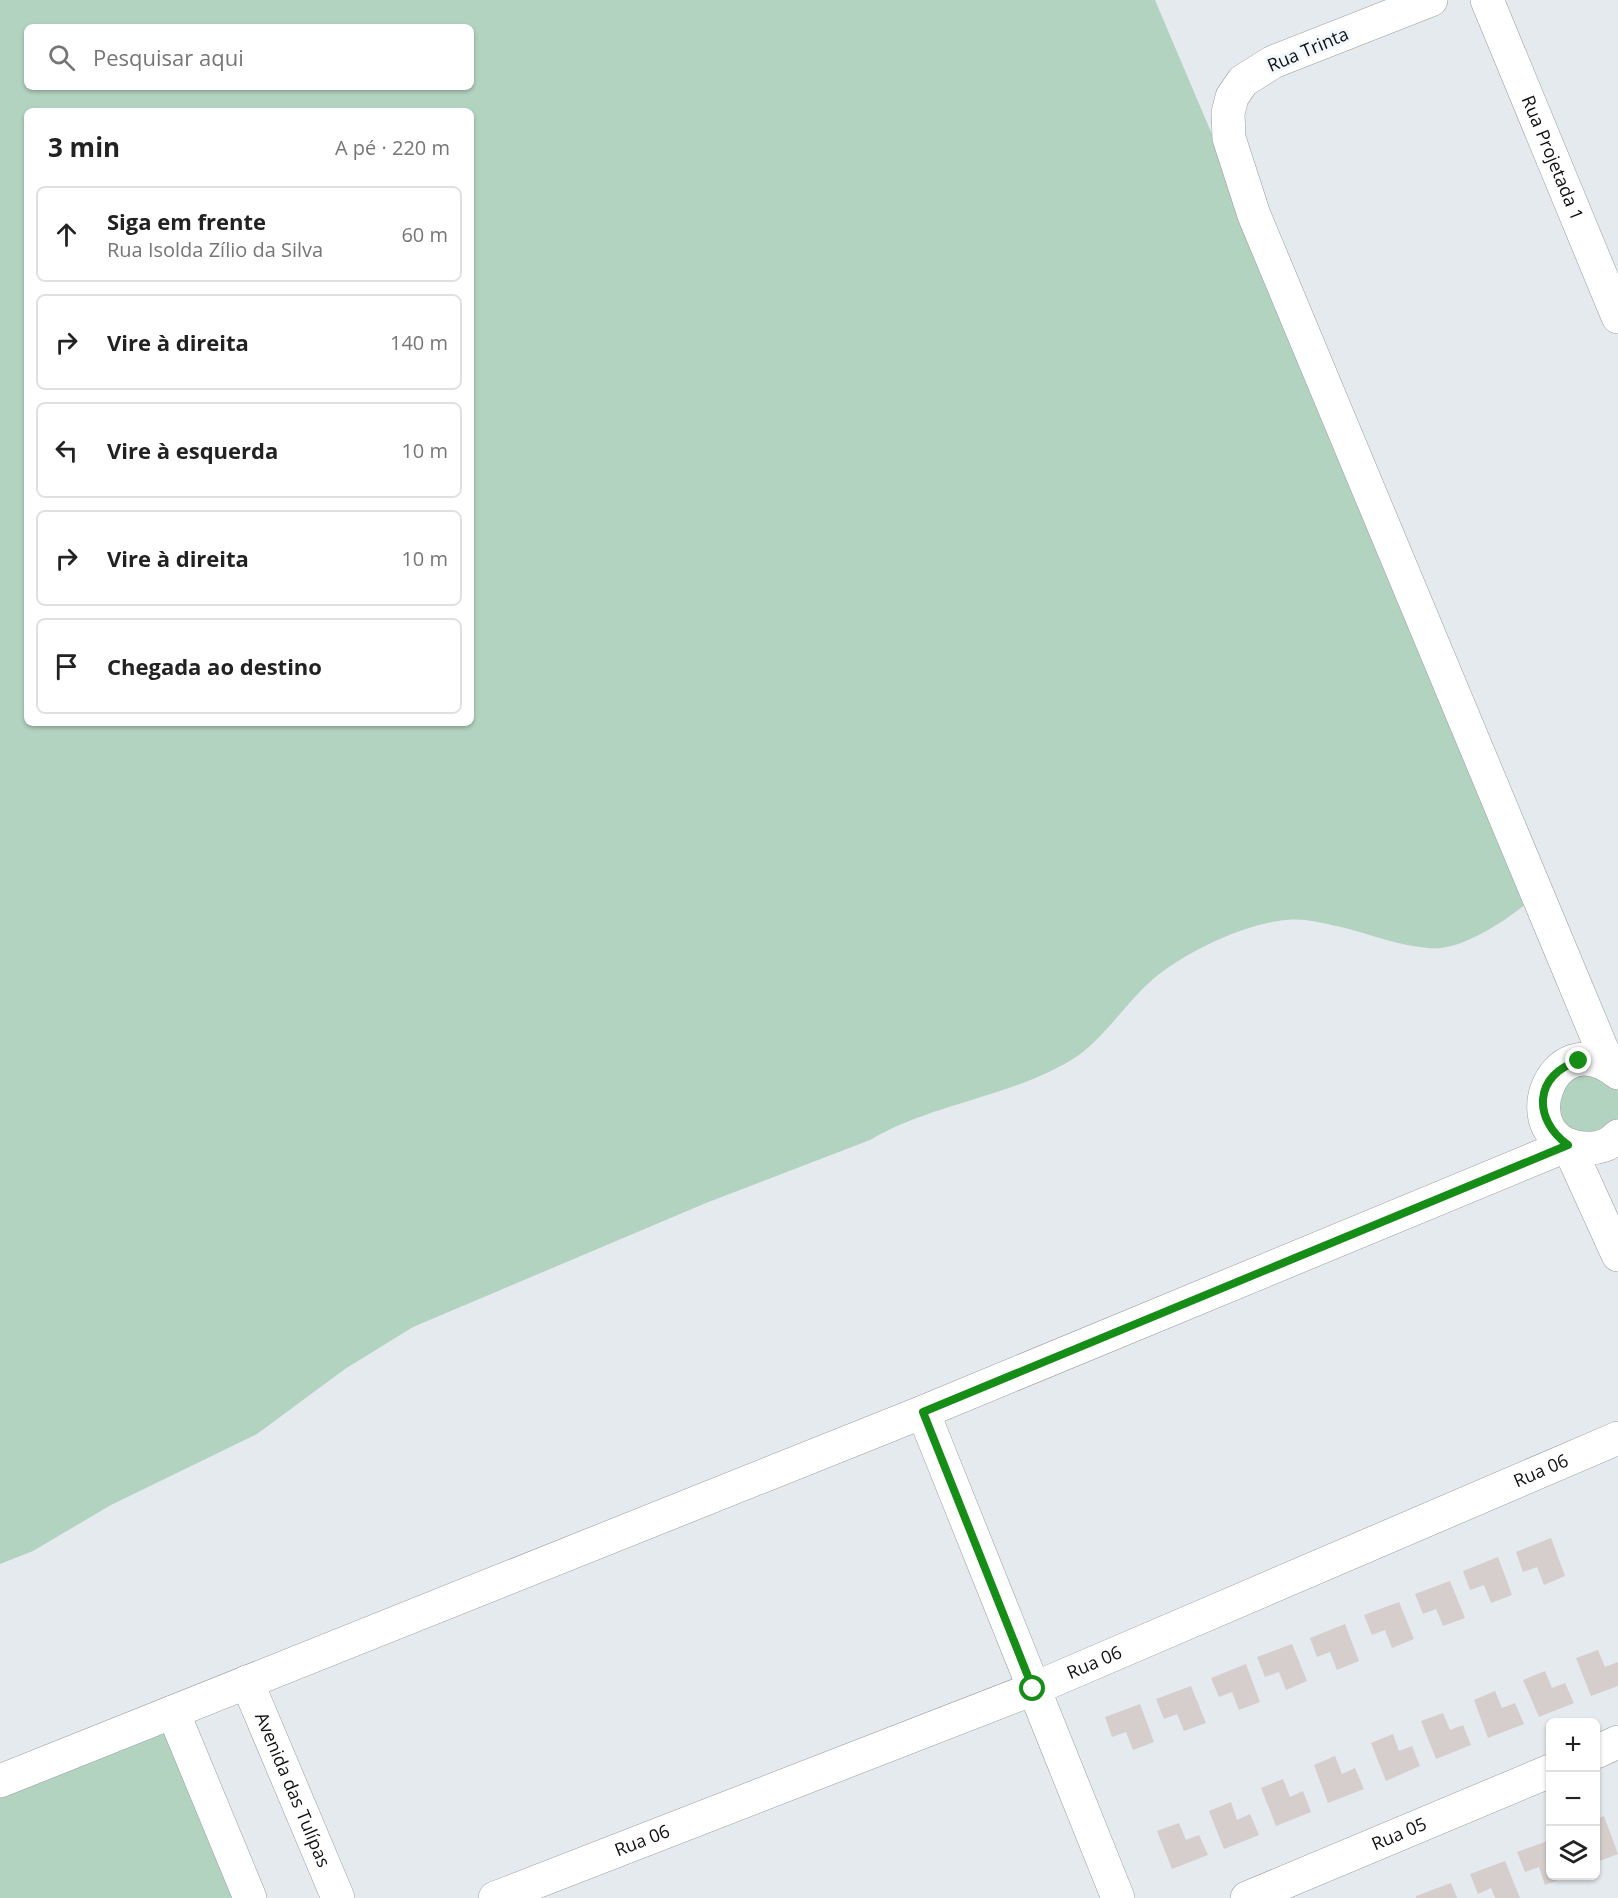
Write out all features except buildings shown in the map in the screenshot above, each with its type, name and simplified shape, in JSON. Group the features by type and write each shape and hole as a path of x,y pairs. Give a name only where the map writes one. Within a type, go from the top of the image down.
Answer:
{"street":[{"name":"Rua Trinta","path":"1431,0 1273,62 1243,81 1232,97 1227,113 1229,138 1254,215 1615,1067"},
{"name":"Rua Projetada 1","path":"1487,0 1618,317"},
{"path":"1615,1067 1587,1060 1560,1069 1547,1084 1542,1101 1548,1125 1556,1136 1568,1145 1593,1149 1604,1146 1618,1136"},
{"path":"1568,1145 1618,1255"},
{"path":"0,1780 923,1412 1568,1145"},
{"path":"923,1412 1118,1898"},
{"name":"Rua 06","path":"495,1898 1033,1689 1618,1438"},
{"name":"Avenida das Tulípas","path":"247,1682 338,1898"},
{"path":"173,1712 250,1898"},
{"path":"1600,1750 1618,1742"},
{"name":"Rua 05","path":"1247,1898 1549,1772"}],"green space":[{"path":"0,0 1155,0 1432,653 1532,899 1483,933 1455,945 1441,948 1407,945 1345,928 1301,920 1270,922 1215,941 1180,960 1152,980 1089,1047 1055,1069 1029,1081 895,1127 870,1140 706,1203 413,1327 345,1369 257,1434 111,1505 33,1551 0,1564"},
{"path":"1618,1073 1618,1136 1593,1149 1543,1110 1552,1077"},
{"path":"173,1712 250,1898 0,1898 0,1781"}],"route":[{"path":"1033,1689 923,1412 1568,1145 1556,1136 1548,1125 1542,1101 1547,1084 1552,1077 1560,1069 1579,1061"}]}
